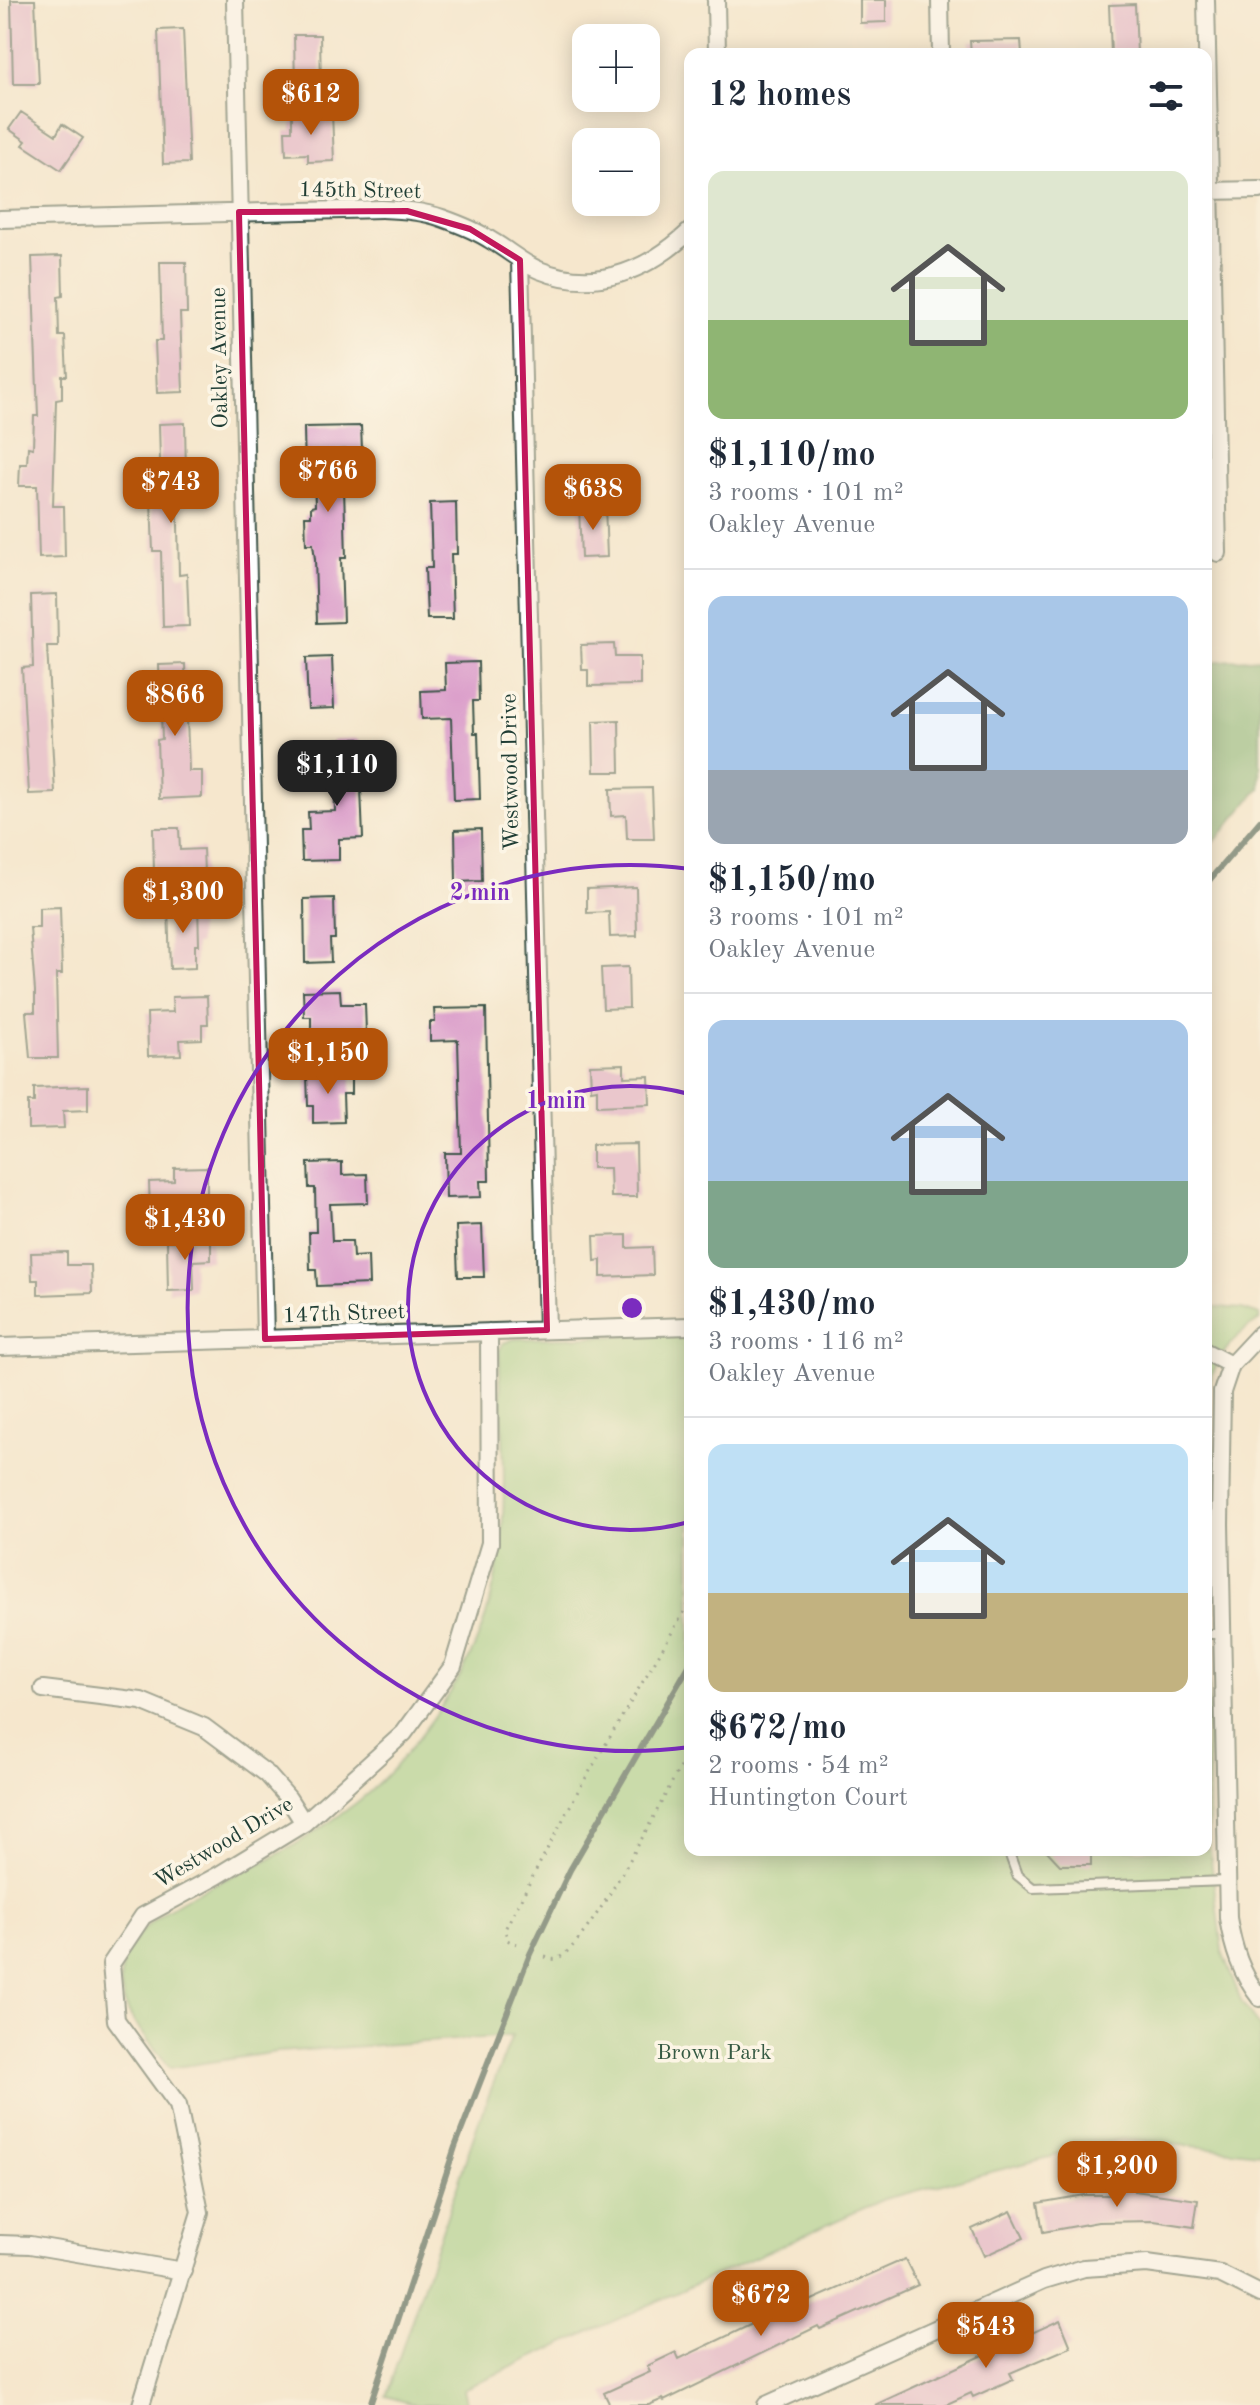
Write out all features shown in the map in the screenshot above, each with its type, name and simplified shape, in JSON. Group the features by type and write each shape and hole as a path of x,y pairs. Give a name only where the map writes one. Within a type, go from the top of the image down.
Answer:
{"street":[{"name":"Oakley Avenue","path":"235,0 265,1339"},
{"path":"716,0 717,48"},
{"path":"940,0 941,48"},
{"path":"1206,0 1207,48"},
{"path":"1212,191 1260,190"},
{"name":"145th Street","path":"0,219 381,209 438,216 493,241 538,270 589,280 639,269 669,251 684,237"},
{"name":"Westwood Drive","path":"520,260 547,1330"},
{"path":"1212,336 1218,553"},
{"name":"147th Street","path":"0,1347 684,1326"},
{"name":"Westwood Drive","path":"141,2405 200,2212 178,2105 116,2020 111,1964 143,1916 304,1823 404,1733 453,1666 490,1543 489,1332"},
{"path":"1260,1334 1231,1365 1222,1392 1213,1522 1214,1634 1228,1918 1233,1944 1249,1984 1260,1998"},
{"path":"1212,1355 1231,1365"},
{"path":"43,1689 141,1701 204,1727 267,1774 304,1823"},
{"path":"0,2244 30,2245 183,2271"},
{"path":"766,2405 1044,2280 1084,2268 1147,2264 1220,2274 1260,2294"}],"lane":[{"path":"1010,1856 1017,1875 1033,1888 1227,1881"}],"path":[{"path":"517,1944 507,1940 505,1929 578,1791 684,1612"},
{"path":"545,1957 558,1958 579,1940 616,1885 684,1759"}],"highlighted area":[{"path":"407,211 470,229 520,260 547,1330 265,1339 239,212"}],"green space":[{"path":"1260,658 1260,788 1212,845 1212,662"},
{"path":"1212,1306 1242,1309 1260,1315 1260,1320 1239,1335 1217,1364 1212,1376"},
{"name":"Brown Park","path":"684,1334 684,1856 1211,1856 1222,1951 1242,2003 1260,2028 1260,2153 1121,2139 884,2199 463,2389 467,2405 416,2405 386,2396 481,2115 512,2036 277,2052 170,2068 127,2009 121,1983 122,1968 130,1948 143,1930 160,1915 202,1890 299,1842 372,1790 419,1738 458,1679 484,1623 494,1585 500,1547 504,1469 499,1351 503,1343 514,1339"}],"building":[{"path":"11,0 35,0 39,84 13,84"},
{"path":"860,0 886,0 886,22 860,23"},
{"path":"1135,4 1137,48 1111,48 1109,5"},
{"path":"183,29 189,163 163,164 158,30"},
{"path":"294,35 320,35 321,86 295,87"},
{"path":"1021,40 1022,48 971,48 970,41"},
{"path":"21,112 56,135 62,124 83,138 61,170 23,145 26,141 9,129"},
{"path":"332,113 334,161 308,162 308,154 286,155 285,131 292,131 292,115"},
{"path":"62,256 63,296 58,297 59,336 65,336 67,376 62,376 62,399 56,400 53,506 64,506 65,557 39,558 37,486 19,486 20,464 27,464 28,447 33,448 34,416 38,416 32,257"},
{"path":"160,262 186,262 187,313 180,313 183,392 157,393 155,341 162,341"},
{"path":"185,423 186,475 177,475 179,575 187,574 189,626 163,627 161,551 153,551 151,500 161,499 159,424"},
{"path":"361,426 362,449 338,450 338,489 344,488 346,558 341,558 343,622 317,623 315,559 313,544 306,544 305,516 311,516 311,507 315,506 314,474 305,474 304,427"},
{"path":"456,502 457,554 451,554 453,619 427,619 425,568 432,568 430,503"},
{"path":"605,505 607,557 581,558 579,506"},
{"path":"57,594 58,646 47,646 55,793 29,794 22,668 33,667 31,595"},
{"path":"614,644 615,657 640,657 640,685 588,686 588,670 582,670 581,645"},
{"path":"332,657 334,708 308,709 306,658"},
{"path":"478,662 479,701 473,701 474,733 478,733 480,799 454,800 451,718 422,719 421,691 446,690 445,663"},
{"path":"185,664 189,771 202,771 202,797 159,799 157,740 162,739 159,665"},
{"path":"619,720 620,772 594,772 593,721"},
{"path":"359,739 363,838 339,839 339,860 302,861 301,830 309,830 308,812 335,811 333,740"},
{"path":"652,788 654,839 627,839 626,815 611,816 610,789"},
{"path":"153,828 179,828 180,850 203,849 204,872 154,873"},
{"path":"481,829 482,881 456,882 455,830"},
{"path":"636,887 637,936 610,937 609,912 587,913 587,889"},
{"path":"334,898 335,939 330,939 331,962 305,963 304,899"},
{"path":"198,904 199,945 195,945 195,968 170,969 168,905"},
{"path":"60,907 62,974 56,974 58,1058 30,1058 26,1012 35,1012 35,991 30,928 39,928 39,908"},
{"path":"628,967 629,1008 603,1009 601,968"},
{"path":"340,990 341,1004 365,1004 366,1032 311,1033 311,1017 304,1017 303,991"},
{"path":"207,996 208,1024 202,1024 202,1039 180,1040 181,1055 148,1056 147,1013 173,1012 172,997"},
{"path":"486,1008 489,1181 480,1181 481,1197 446,1198 445,1153 461,1153 458,1040 430,1041 430,1022 435,1022 434,1009"},
{"path":"624,1064 624,1077 649,1076 650,1104 597,1106 597,1089 591,1090 590,1065"},
{"path":"351,1073 351,1094 343,1094 344,1122 313,1123 313,1106 308,1106 307,1074"},
{"path":"88,1086 88,1110 63,1111 64,1128 28,1129 28,1102 34,1102 34,1088"},
{"path":"636,1144 637,1197 611,1197 610,1168 592,1168 592,1145"},
{"path":"342,1162 342,1175 367,1174 368,1203 330,1204 332,1241 352,1241 353,1257 368,1256 369,1284 317,1286 316,1270 310,1270 309,1232 316,1232 315,1188 309,1188 308,1163"},
{"path":"207,1167 207,1192 202,1192 202,1208 150,1210 149,1182 174,1181 174,1168"},
{"path":"482,1225 484,1277 458,1277 456,1226"},
{"path":"627,1235 627,1248 652,1247 653,1275 601,1277 601,1260 595,1261 594,1236"},
{"path":"211,1240 211,1260 193,1261 194,1290 168,1291 167,1241"},
{"path":"67,1252 67,1265 91,1265 92,1293 38,1295 38,1280 32,1280 31,1253"},
{"path":"1052,1856 1091,1856 1091,1865 1060,1865"},
{"path":"1134,2180 1134,2191 1198,2200 1194,2227 1154,2221 1098,2222 1043,2232 1038,2203 1084,2195 1112,2195 1112,2181"},
{"path":"1011,2211 1024,2238 984,2256 972,2229"},
{"path":"905,2259 918,2285 820,2329 818,2326 664,2401 649,2405 610,2405 604,2393 650,2372 647,2366 676,2352 679,2359 792,2305 794,2308"},
{"path":"1060,2320 1071,2347 1010,2373 1013,2379 973,2397 971,2393 945,2405 875,2405"}],"railway":[{"path":"1212,877 1260,821"},
{"path":"370,2405 455,2147 530,1954 570,1870 684,1674"}]}
